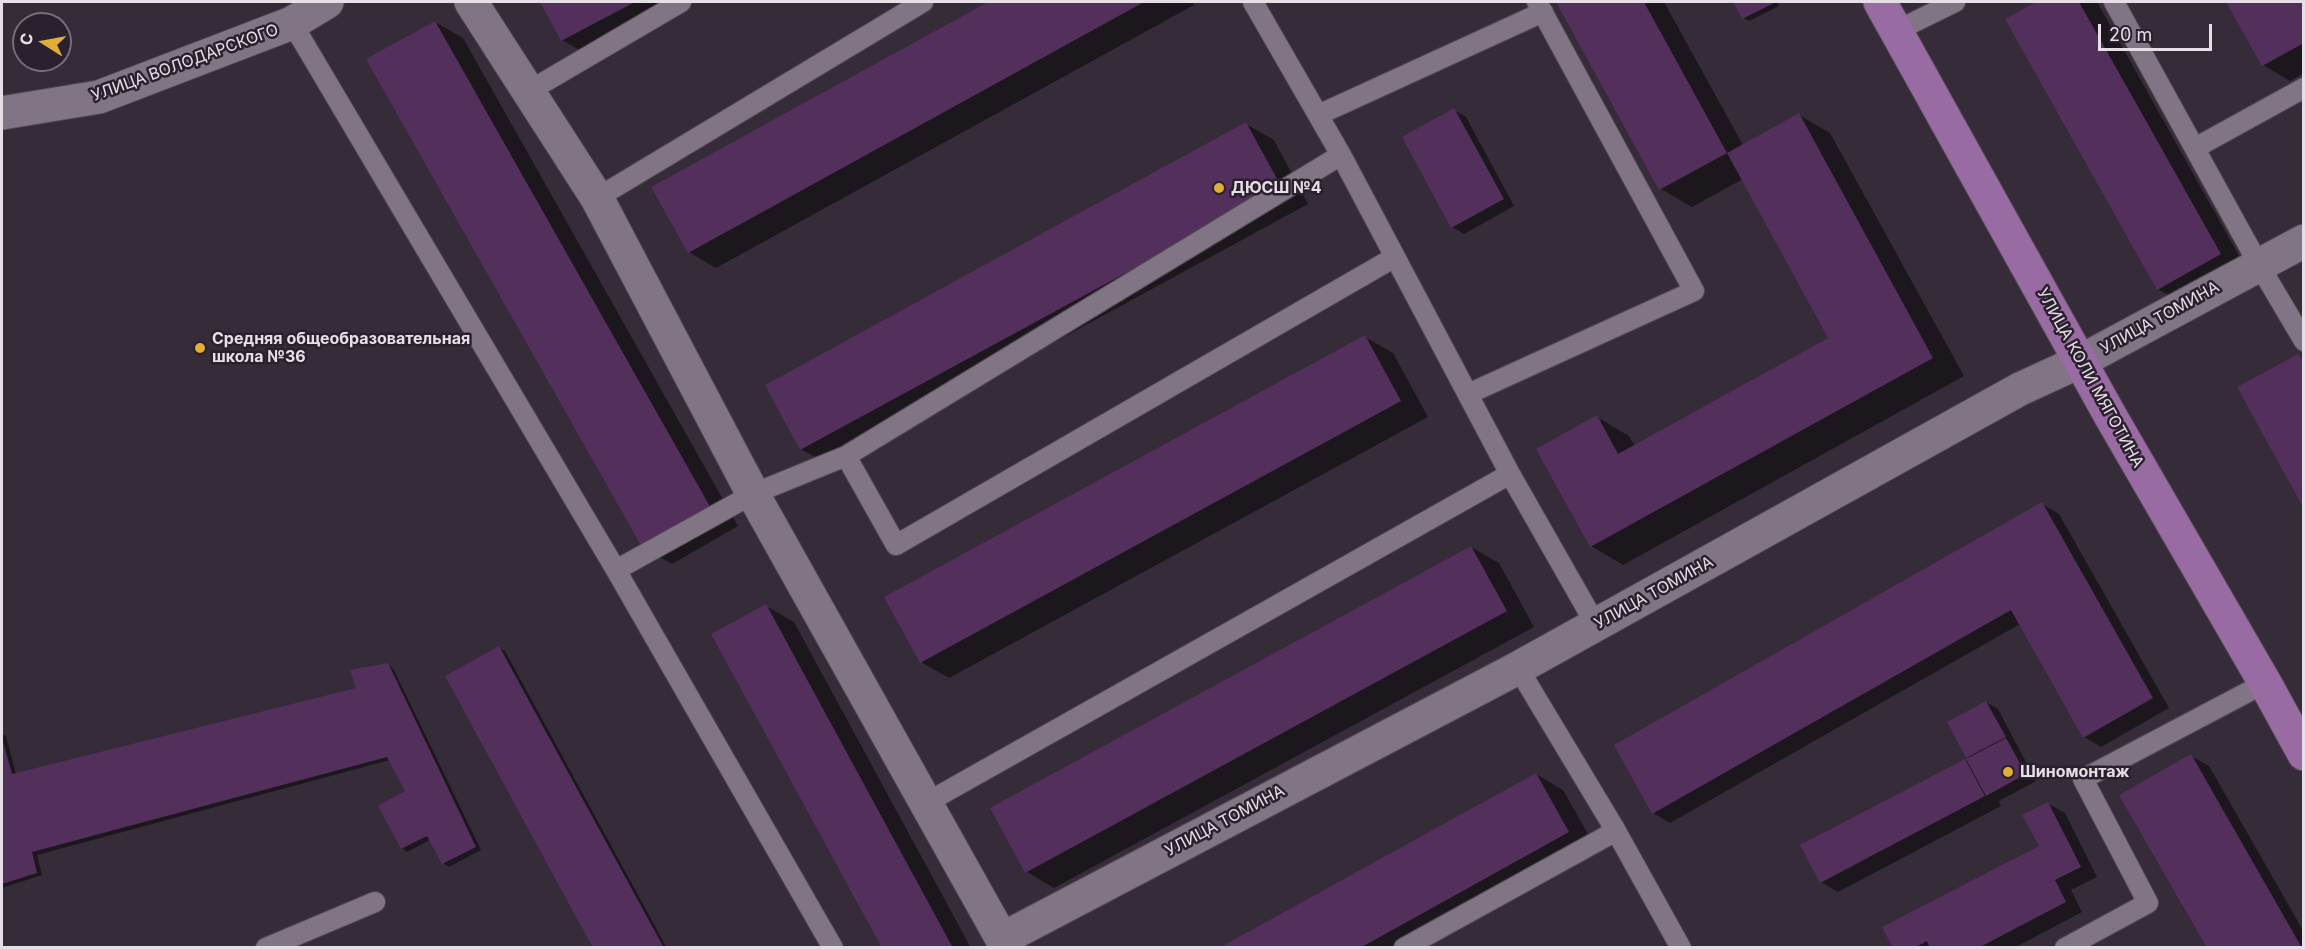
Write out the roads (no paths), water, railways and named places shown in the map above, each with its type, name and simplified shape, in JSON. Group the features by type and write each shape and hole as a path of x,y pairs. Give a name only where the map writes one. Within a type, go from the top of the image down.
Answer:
{"main road":[{"name":"УЛИЦА КОЛИ МЯГОТИНА","path":"1880,2 2111,417 2304,754"}],"street":[{"name":"УЛИЦА ВОЛОДАРСКОГО","path":"2,113 99,97 292,23 327,2"},
{"path":"471,2 597,198 753,494 1004,943"},
{"name":"УЛИЦА ТОМИНА","path":"1004,943 1518,668 2020,390 2081,361 2304,241"}],"lane":[{"path":"529,91 681,2"},
{"path":"597,198 922,2"},
{"path":"1253,2 1341,155 1510,474 1596,625"},
{"path":"1896,31 1954,2"},
{"path":"2114,2 2304,342"},
{"path":"1318,115 1540,7 1565,36 1694,291 1468,394"},
{"path":"292,23 616,570 833,948"},
{"path":"2195,148 2304,88"},
{"path":"616,570 753,494 846,456 1341,155"},
{"path":"846,456 896,545 1395,257"},
{"path":"926,803 1510,474"},
{"path":"1518,668 1616,831 1681,948"},
{"path":"2065,948 2148,903 2083,779 2265,683"},
{"path":"1404,948 1616,831"},
{"path":"266,948 375,902"}],"place":[{"name":"ДЮСШ №4","path":"1219,188"},
{"name":"Средняя общеобразовательная школа №36","path":"200,348"},
{"name":"Шиномонтаж","path":"2008,772"}]}
